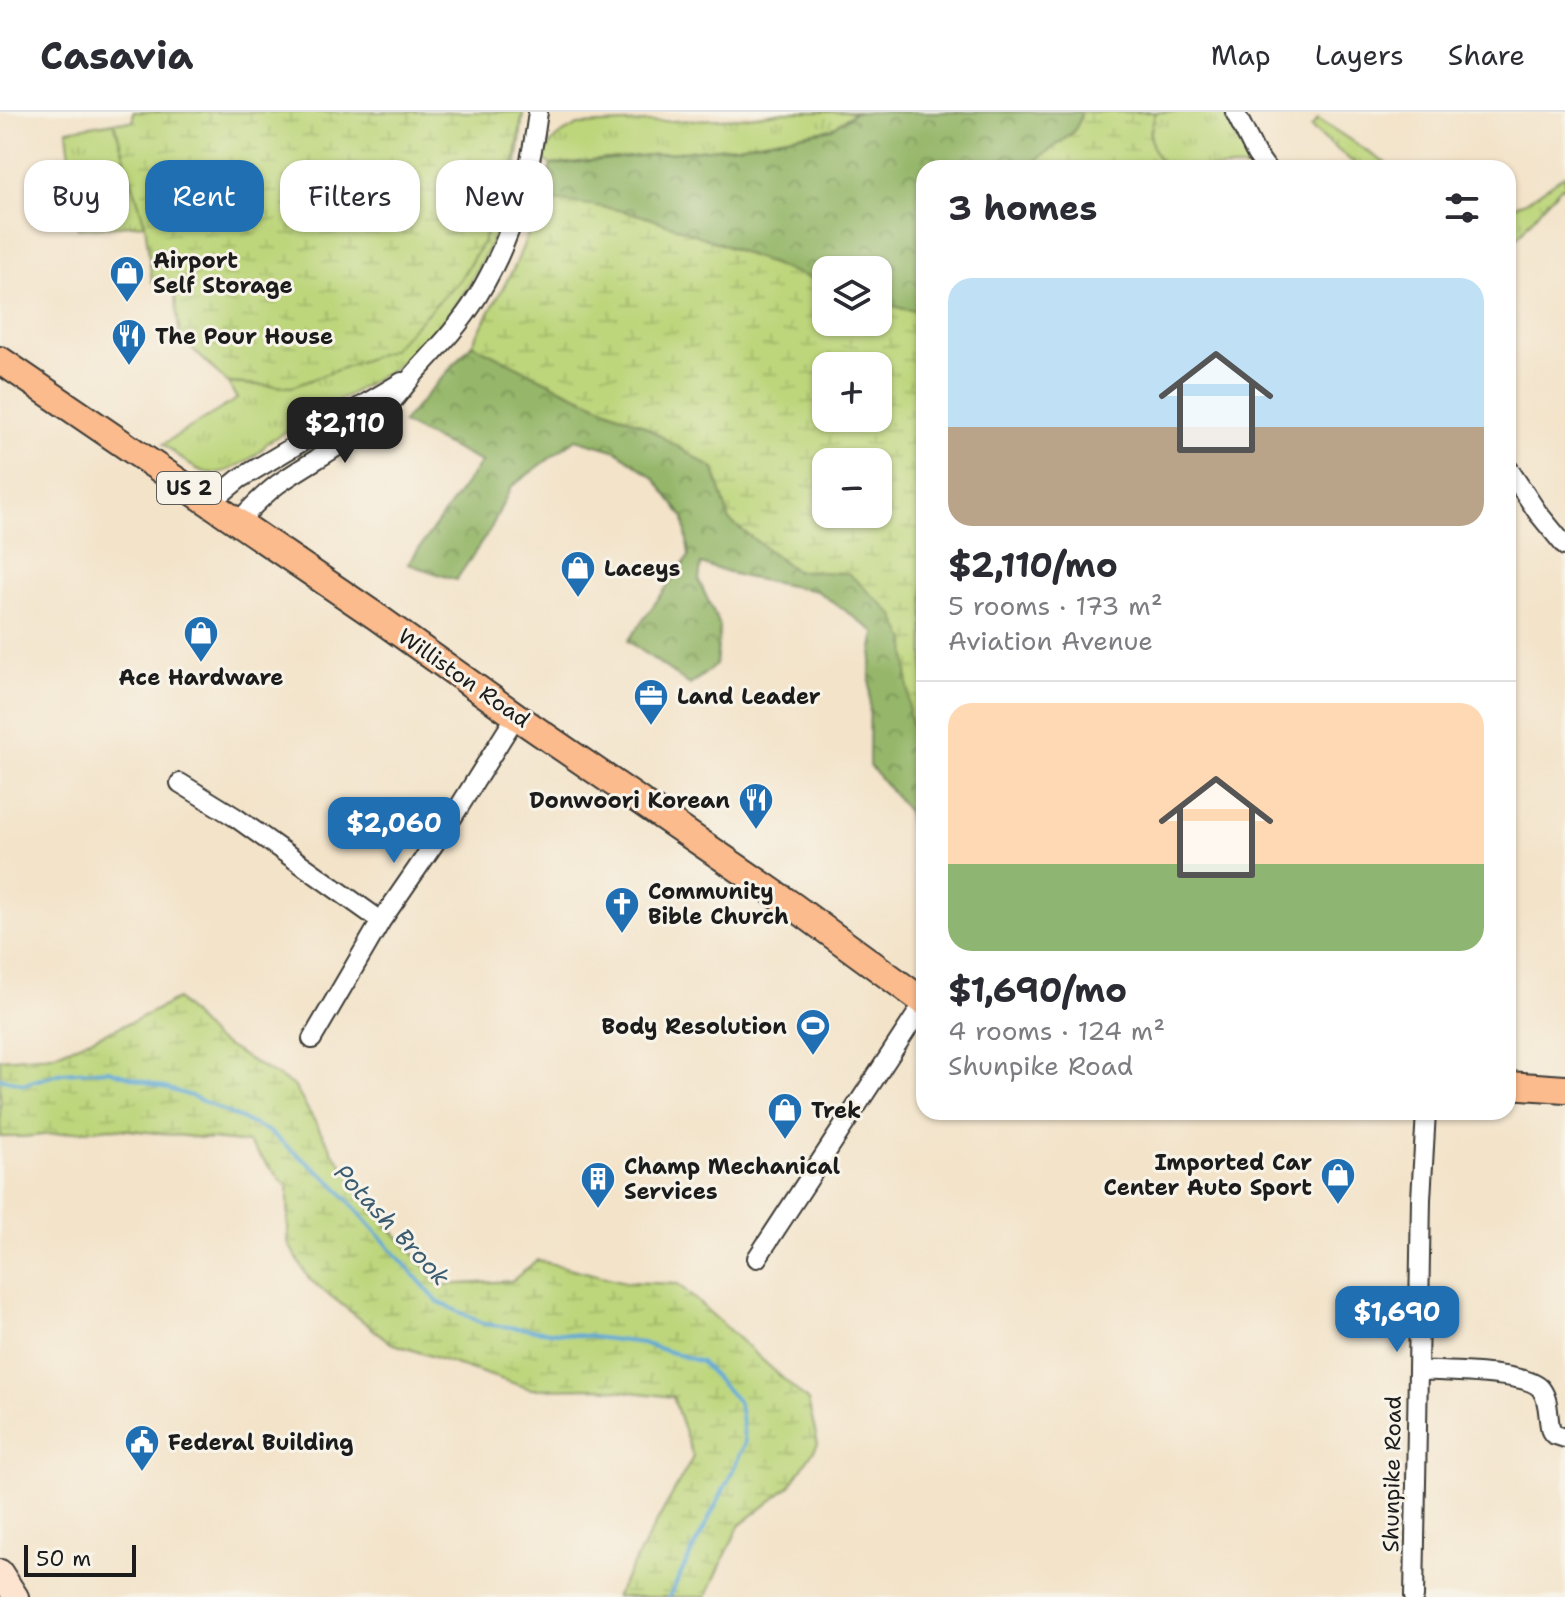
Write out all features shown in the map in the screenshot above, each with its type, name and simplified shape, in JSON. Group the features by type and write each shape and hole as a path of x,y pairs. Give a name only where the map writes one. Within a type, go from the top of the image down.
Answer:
{"main road":[{"name":"Williston Road","path":"0,360 444,663 793,906 916,997"},
{"path":"1516,1086 1565,1089"},
{"path":"0,1572 16,1597"}],"street":[{"path":"238,522 279,484 367,425 390,405 476,299 505,240 523,191 538,112"},
{"path":"1235,112 1260,160"},
{"path":"210,503 239,479 414,375"},
{"path":"1516,481 1565,546"},
{"path":"312,1039 381,921 454,815 516,716"},
{"path":"180,783 235,817 381,921"},
{"path":"757,1258 916,1015"},
{"name":"Shunpike Road","path":"1414,1597 1421,1199 1426,1120"},
{"path":"1418,1370 1512,1376 1529,1380 1540,1388 1546,1398 1551,1431 1565,1438"}],"green space":[{"path":"133,112 523,112 515,160 436,160 436,232 487,232 459,281 391,350 292,387 228,383 180,337 173,282 152,282 146,232 264,232 264,160 145,160 145,224 129,171 129,160 126,160 114,122 133,121"},
{"path":"523,112 519,152 515,160"},
{"path":"785,112 855,112 832,129 738,146 553,165 553,160 543,159 556,138 578,125 741,118"},
{"path":"855,112 1081,112 1075,129 1068,137 1036,160 916,160 916,311 892,305 892,256 812,256 812,279 719,243 581,204 553,200 553,165 738,146 832,129"},
{"path":"1081,112 1156,112 1151,141 1160,160 1036,160 1068,137"},
{"path":"1156,112 1224,112 1250,160 1160,160 1151,141"},
{"path":"1318,119 1381,160 1350,160 1311,128"},
{"path":"114,122 126,160 70,160 67,130"},
{"path":"129,171 145,224 129,225"},
{"path":"1565,175 1565,188 1562,186 1516,239 1516,205"},
{"path":"553,200 646,217 812,279 812,336 892,336 892,305 916,311 916,742 909,716 906,641 894,615 848,573 796,571 730,521 714,469 641,424 472,344 515,266 529,232 553,232"},
{"path":"487,232 496,232 471,282 442,323 396,367 268,442 243,463 219,473 209,473 192,466 163,444 237,399 228,383 292,387 459,281"},
{"path":"472,344 641,424 714,469 730,521 796,571 848,573 916,602 916,861 907,810 869,765 870,673 875,632 817,591 744,577 701,564 699,581 720,626 716,665 690,685 628,641 689,556 684,518 654,478 617,451 576,439 511,487 490,530 456,580 408,564 481,462 402,423"},
{"path":"177,999 213,1038 294,1086 332,1151 390,1228 442,1285 512,1281 537,1260 625,1282 678,1284 808,1401 818,1444 790,1486 739,1526 706,1597 615,1597 693,1457 673,1397 599,1388 531,1389 391,1343 309,1279 288,1243 288,1187 248,1143 111,1128 0,1137 0,1059 52,1055 134,1021"}],"waterway":[{"name":"Potash Brook","path":"0,1078 24,1084 62,1073 108,1070 191,1096 268,1131 333,1183 437,1301 484,1324 642,1343 701,1362 739,1403 745,1443 669,1597"}],"place":[{"name":"Airport Self Storage","path":"127,304"},
{"name":"The Pour House","path":"129,367"},
{"name":"Laceys","path":"578,599"},
{"name":"Ace Hardware","path":"201,664"},
{"name":"Land Leader","path":"651,727"},
{"name":"Donwoori Korean","path":"756,831"},
{"name":"Community Bible Church","path":"622,935"},
{"name":"Body Resolution","path":"813,1057"},
{"name":"Trek","path":"785,1141"},
{"name":"Imported Car Center Auto Sport","path":"1338,1206"},
{"name":"Champ Mechanical Services","path":"598,1210"},
{"name":"Federal Building","path":"142,1473"}]}
